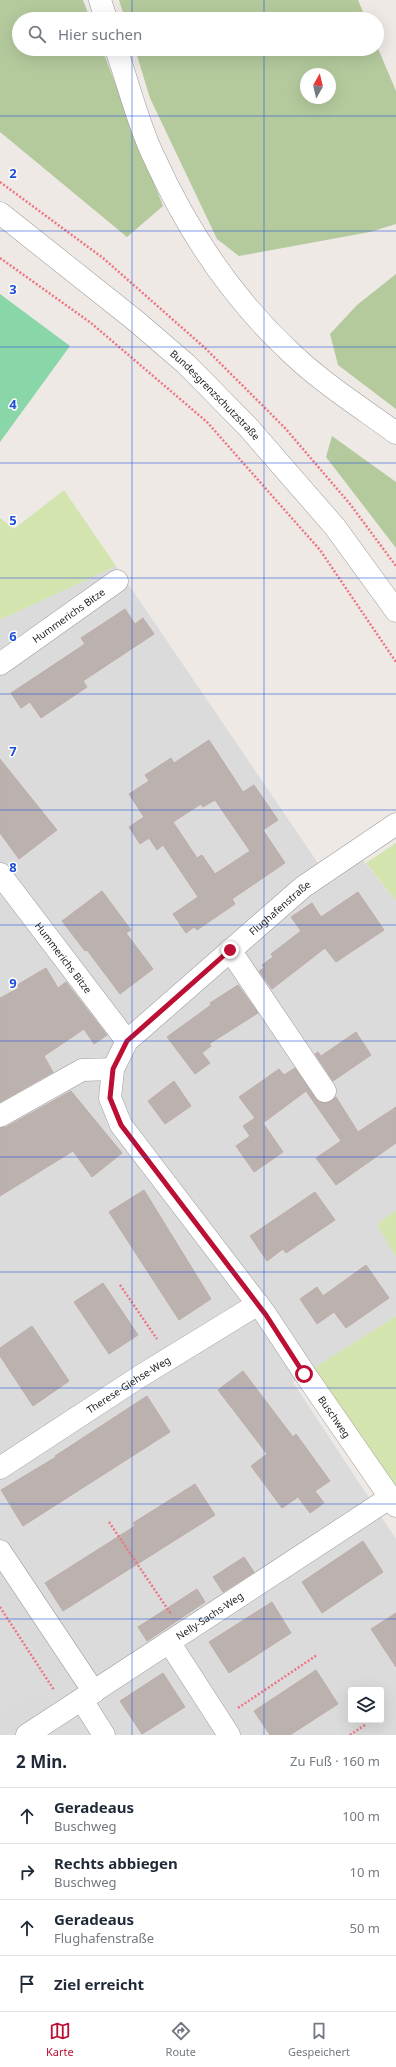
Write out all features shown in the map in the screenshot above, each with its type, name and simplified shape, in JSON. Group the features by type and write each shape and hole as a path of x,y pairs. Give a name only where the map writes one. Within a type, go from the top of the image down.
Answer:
{"street":[{"path":"100,0 104,12"},
{"path":"118,56 152,154 190,228 218,269 251,311 286,348 331,387 396,434"},
{"name":"Bundesgrenzschutzstraße","path":"0,213 130,316 186,364 248,427 335,527 396,611"},
{"name":"Hummerichs Bitze","path":"0,664 117,581"},
{"name":"Flughafenstraße","path":"113,1069 127,1041 230,950 303,887 396,824"},
{"name":"Hummerichs Bitze","path":"0,874 127,1041"},
{"path":"230,950 325,1091"},
{"path":"0,1116 82,1070 113,1069"},
{"name":"Buschweg","path":"113,1069 110,1098 121,1125 258,1304 394,1502"},
{"name":"Therese-Giehse-Weg","path":"0,1468 258,1304"},
{"name":"Nelly-Sachs-Weg","path":"28,1735 176,1638 394,1502"},
{"path":"0,1551 81,1700 104,1735"},
{"path":"176,1638 224,1728"}],"path":[{"path":"0,258 90,323 206,422 320,550 396,662"},
{"path":"120,1285 171,1358"},
{"path":"109,1522 176,1638"},
{"path":"0,1607 81,1700"},
{"path":"224,1728 317,1655"},
{"path":"350,1735 365,1725"}],"shaded area":[{"path":"116,566 318,863 349,843 396,901 396,1210 377,1224 396,1257 396,1316 293,1382 396,1539 396,1735 0,1735 0,620"},
{"path":"0,1568 67,1671 52,1679 0,1598"},
{"path":"42,1690 52,1707 5,1735 0,1735 0,1715"}],"green space":[{"path":"0,0 83,0 87,12 12,12 12,56 105,56 163,206 127,237 0,132"},
{"path":"119,0 358,0 363,12 123,12"},
{"path":"137,56 381,56 396,91 396,224 370,232 239,256 217,239 150,98"},
{"path":"396,274 396,409 338,365 330,334 357,305"},
{"path":"0,294 70,346 0,442"},
{"path":"332,436 396,482 396,548 326,457"},
{"path":"64,490 116,566 0,620 0,518 14,529"},
{"path":"396,843 396,901 366,863"},
{"path":"396,1210 396,1257 377,1224"},
{"path":"396,1316 396,1506 305,1374"}],"building":[{"path":"125,609 135,624 143,618 154,634 83,681 87,687 41,718 30,702 21,708 11,693 85,644 81,638"},
{"path":"209,740 243,792 254,785 278,820 263,830 285,863 232,899 235,904 197,930 194,927 186,933 173,914 198,897 163,845 157,850 149,838 140,844 129,827 144,817 129,794 149,781 145,775 171,758 174,763","holes":["215,800 250,851 215,874 202,855 197,858 173,822 201,804 203,807"]},
{"path":"0,759 57,830 19,859 0,833"},
{"path":"102,891 131,930 126,933 153,969 120,994 87,950 85,951 62,921"},
{"path":"358,892 384,930 336,962 325,948 272,989 259,971 264,968 262,965 273,957 271,954 301,931 291,917 312,903 321,917"},
{"path":"46,968 58,988 66,982 107,1035 94,1044 84,1029 44,1056 53,1072 0,1102 0,998 19,988 17,985"},
{"path":"238,985 258,1013 209,1044 211,1046 202,1053 210,1063 195,1074 167,1037 211,1005 210,1003"},
{"path":"356,1032 371,1055 333,1081 315,1054 318,1052 321,1056"},
{"path":"295,1068 319,1102 326,1103 336,1097 358,1132 396,1107 396,1143 336,1185 316,1158 341,1141 306,1091 263,1123 283,1152 254,1172 236,1146 250,1136 243,1126 255,1118 239,1097 279,1069 284,1075"},
{"path":"174,1081 191,1106 165,1124 148,1101"},
{"path":"71,1091 122,1153 92,1177 73,1151 0,1196 0,1128 6,1127"},
{"path":"144,1190 211,1299 179,1320 109,1212"},
{"path":"315,1192 335,1220 286,1253 283,1249 267,1261 250,1236"},
{"path":"366,1265 389,1298 346,1328 334,1312 317,1324 300,1299 317,1287 323,1296"},
{"path":"103,1283 138,1335 109,1354 74,1302"},
{"path":"32,1326 69,1381 33,1406 0,1356 0,1348"},
{"path":"243,1371 293,1437 296,1434 330,1481 315,1491 324,1503 310,1513 298,1497 282,1508 251,1466 267,1454 218,1390"},
{"path":"147,1396 170,1432 23,1526 1,1490 56,1457 55,1456"},
{"path":"195,1484 215,1515 63,1611 45,1583 135,1526 133,1523"},
{"path":"363,1541 383,1572 322,1613 302,1582"},
{"path":"244,1557 254,1572 223,1592 213,1577"},
{"path":"197,1589 205,1602 147,1641 138,1627"},
{"path":"272,1602 291,1633 229,1673 209,1642"},
{"path":"396,1613 396,1667 371,1629"},
{"path":"316,1670 338,1704 290,1735 270,1735 254,1711"},
{"path":"163,1673 185,1707 142,1734 120,1701"}],"route":[{"path":"230,950 127,1041 113,1069 110,1098 121,1125 266,1315 304,1374"}]}
